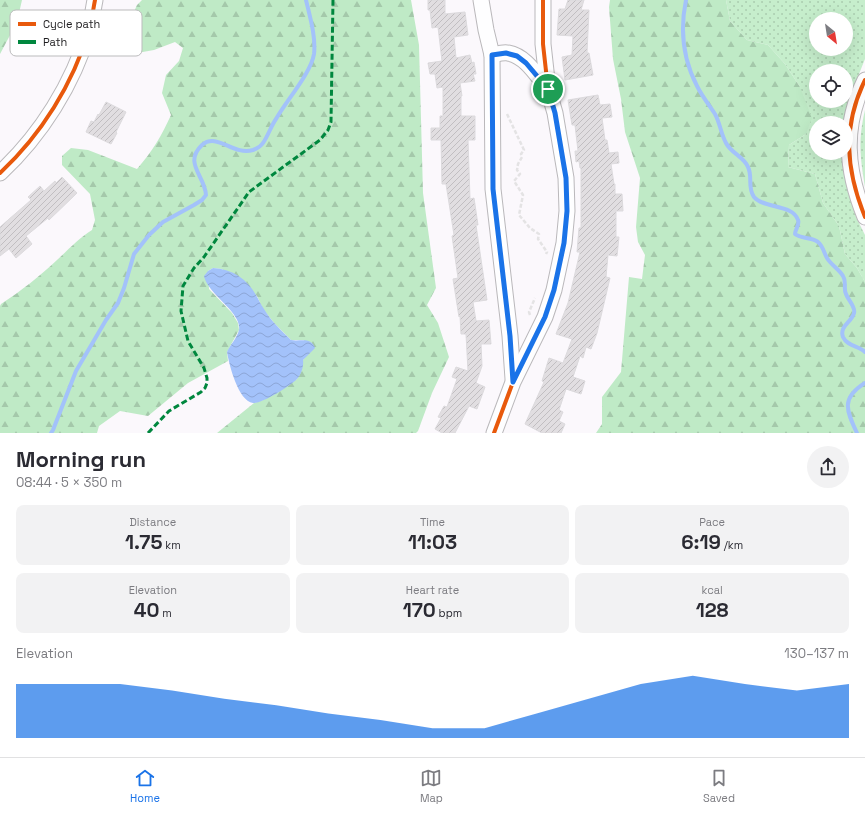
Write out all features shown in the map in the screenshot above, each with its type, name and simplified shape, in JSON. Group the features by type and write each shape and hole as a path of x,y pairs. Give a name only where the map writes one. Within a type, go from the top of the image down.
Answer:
{"street":[{"path":"93,10 95,0"},
{"path":"482,0 486,30 492,55 493,189 510,336 513,382"},
{"path":"494,433 513,382 545,317 554,290 564,243 567,211 566,178 555,113 548,89 543,44 543,0"},
{"path":"492,55 506,53 517,56 526,63 548,89"},
{"path":"0,173 32,138 48,117 65,88 79,56"},
{"path":"865,80 853,111 849,131 849,152 852,178 857,197 865,217"}],"path":[{"path":"506,106 507,114 524,150 521,154 522,157 518,164 517,170 520,174 514,182 523,195 520,215 530,228 539,234 538,239 546,252 546,256"},
{"path":"530,317 529,312 536,297"}],"green space":[{"path":"0,0 22,0 20,10 10,10 10,35 0,54"},
{"path":"142,0 411,0 419,45 423,193 436,288 427,305 438,323 449,357 432,393 416,433 217,433 254,403 263,400 297,379 303,360 307,355 304,340 291,340 263,309 257,296 222,269 213,268 208,271 209,289 232,313 238,323 239,330 227,352 228,361 188,383 148,416 120,411 99,426 97,433 0,433 0,306 37,278 78,240 92,230 95,220 90,194 62,165 62,156 71,148 88,150 137,169 156,143 171,115 162,93 166,75 179,61 183,48 175,42 154,50 142,52 142,10 135,10"},
{"path":"610,0 726,0 730,21 747,40 768,45 785,64 800,87 811,116 809,116 809,126 806,134 789,145 788,167 815,174 823,203 839,226 845,254 857,268 865,282 865,433 596,433 602,424 602,397 621,372 629,277 642,279 645,255 638,242 636,227 640,178 625,132 621,99 613,59 609,7"},
{"path":"726,0 865,0 865,59 853,89 853,64 809,64 809,108 848,108 846,116 809,116 809,160 842,160 848,192 856,217 865,235 865,282 857,268 845,254 839,226 823,203 815,174 788,167 789,145 806,134 800,87 785,64 768,45 747,40 730,21"},
{"path":"865,110 865,187 860,148 861,130"}],"water":[{"path":"213,268 227,270 239,276 252,289 270,318 291,340 305,340 311,342 315,348 303,360 302,370 297,379 263,401 253,403 248,401 243,396 235,381 227,352 238,333 239,323 207,283 204,276"}],"building":[{"path":"428,0 445,0 445,14 465,12 468,35 454,37 456,58 470,55 472,63 474,62 476,74 473,74 475,81 460,83 462,96 461,116 475,116 475,140 468,140 470,199 474,198 478,225 476,225 487,300 473,302 476,321 489,320 491,344 481,344 482,366 476,383 485,387 477,409 469,406 455,433 442,433 435,429 441,418 438,417 444,406 447,407 457,379 452,377 456,367 468,371 466,334 461,334 460,316 459,317 453,279 458,278 452,236 454,235 446,184 442,184 441,140 431,140 431,128 440,128 440,116 443,116 443,87 437,88 435,74 430,74 428,63 442,61 438,27 432,28 430,10 428,10"},
{"path":"568,0 584,0 581,10 589,10 587,53 589,53 593,75 565,80 562,57 572,55 573,36 557,35 559,9 565,9"},
{"path":"598,95 600,105 610,104 612,117 602,118 605,140 607,140 609,153 618,152 619,163 611,164 615,184 615,194 622,194 623,211 616,211 616,237 619,237 617,256 608,255 606,277 610,278 597,333 591,349 586,347 583,358 580,356 573,377 585,381 581,394 566,389 559,410 563,412 559,421 565,424 561,433 542,433 525,424 544,382 542,381 549,358 563,363 572,339 556,334 568,303 580,252 577,252 579,228 581,228 581,168 579,161 576,162 575,151 578,151 575,125 572,125 568,100"},
{"path":"106,102 126,112 111,144 86,132 91,121 94,122"},
{"path":"62,177 77,193 49,220 48,218 26,236 32,244 16,258 9,249 0,256 0,227 31,200 28,197 40,186 44,191"}],"waterway":[{"path":"51,433 76,371 106,320 118,303 134,254 149,235 163,222 202,200 206,195 205,188 196,170 194,158 197,152 202,145 213,141 246,151 253,150 258,147 263,143 280,112 308,70 314,54 314,41 306,0"},
{"path":"686,0 683,22 684,44 692,76 697,86 715,114 726,143 731,150 744,160 748,167 751,190 754,197 759,201 785,209 795,215 798,220 795,234 818,242 826,256 843,276 845,280 845,292 853,306 854,311 853,316 844,327 842,333 843,337 847,342 865,352"},
{"path":"857,433 850,418 848,405 852,394 865,383"}],"marked path":[{"path":"148,433 169,411 201,392 207,383 204,368 188,341 181,311 183,286 194,268 204,257 249,192 320,140 328,130 331,122 333,0"}],"cycle path":[{"path":"93,10 95,0"},
{"path":"494,433 513,382 545,317 554,290 564,243 567,211 566,178 555,113 548,89 543,44 543,0"},
{"path":"0,173 29,142 54,108 65,89 80,56"},
{"path":"865,80 853,115 849,148 854,182 865,217"}],"route":[{"path":"506,53 517,56 526,63 548,89 555,113 566,178 567,211 564,243 554,290 545,317 513,382 510,336 493,189 492,55 506,53"}]}
